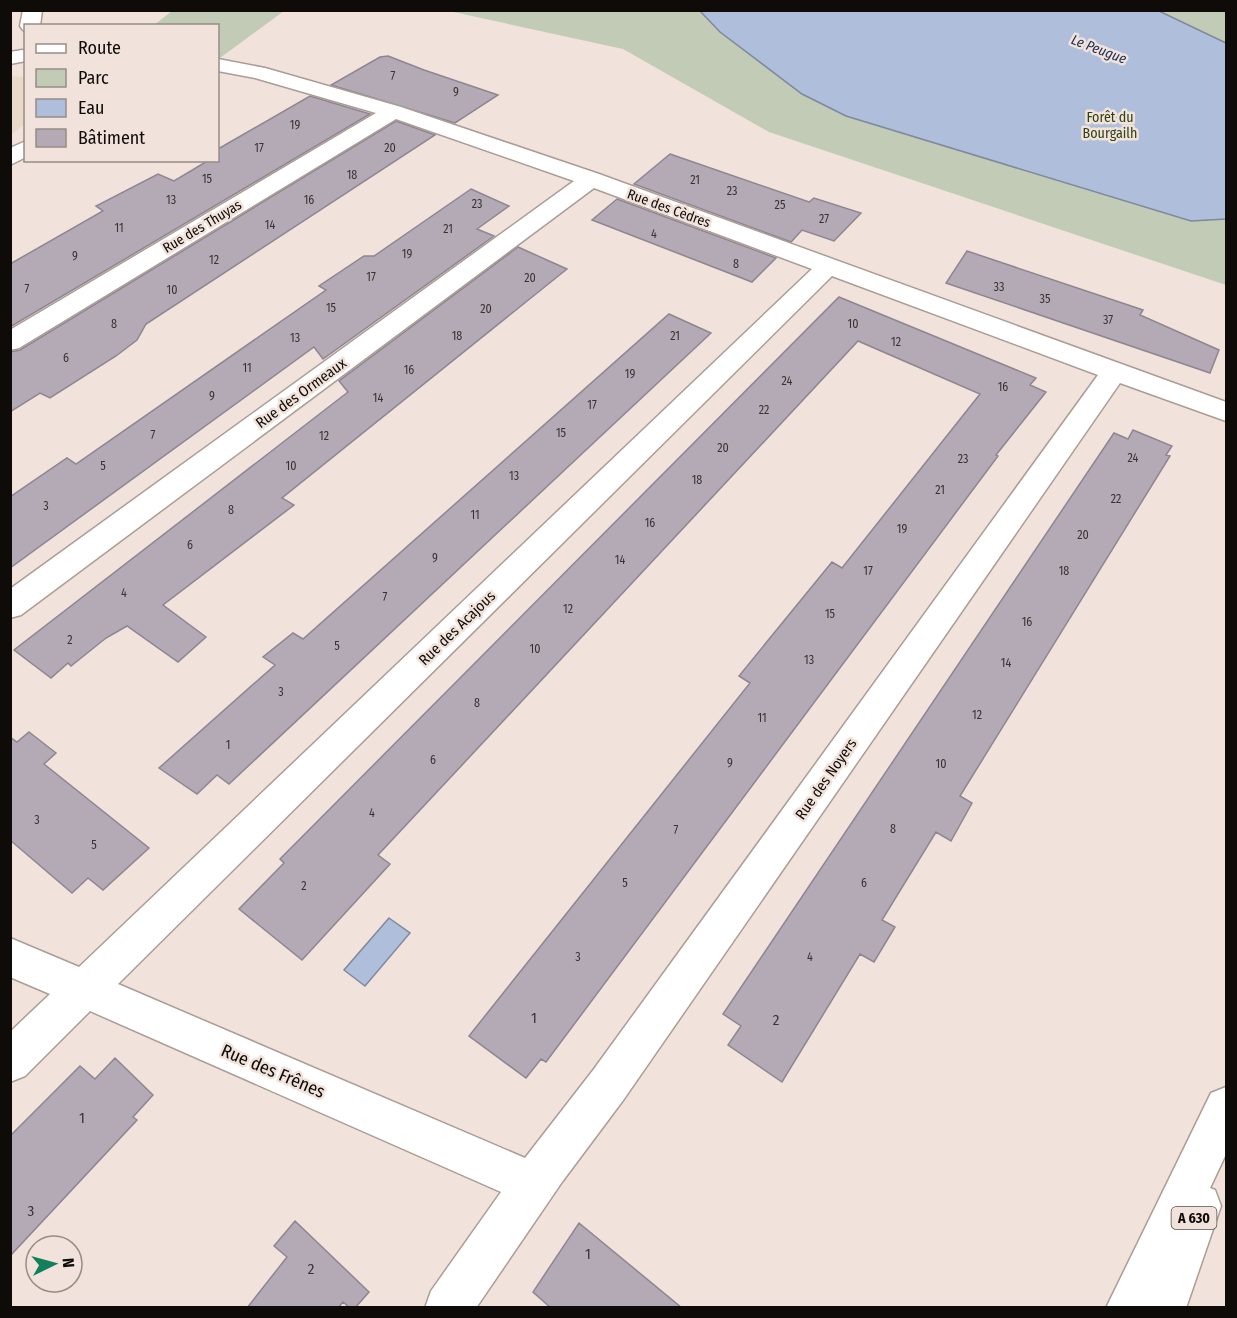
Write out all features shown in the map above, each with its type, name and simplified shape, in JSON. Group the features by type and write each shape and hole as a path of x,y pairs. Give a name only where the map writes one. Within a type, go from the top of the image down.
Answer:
{"main road":[{"name":"Rue des Cèdres","path":"219,65 258,72 394,111 591,179 1227,412"},
{"name":"Rue des Thuyas","path":"10,342 394,111"},
{"path":"10,158 24,148"},
{"name":"Rue des Ormeaux","path":"10,606 591,179"},
{"name":"Rue des Acajous","path":"10,1061 829,266"},
{"name":"Rue des Noyers","path":"448,1308 1115,371"},
{"name":"Rue des Frênes","path":"10,957 535,1184"},
{"path":"1129,1308 1227,1108"},
{"name":"A 630","path":"1162,1308 1227,1128"}],"shaded area":[{"path":"10,76 24,77 24,125 11,135"}],"green space":[{"path":"172,10 284,11 220,58 219,24 155,24"},
{"name":"Forêt du Bourgailh","path":"449,11 1226,11 1226,285 769,132 623,49"}],"water":[{"name":"Forêt du Bourgailh","path":"700,11 1159,11 1226,43 1226,219 1191,221 846,116 802,94 720,32"},
{"path":"389,918 410,933 365,986 344,970"}],"building":[{"path":"388,56 498,95 455,123 331,85 380,57"},
{"path":"310,96 370,114 10,327 10,264 103,211 96,206 158,174 174,181 206,162 219,162 219,148"},
{"path":"396,121 435,135 146,324 137,340 116,356 50,398 40,393 10,412 10,352 20,350"},
{"path":"670,154 809,202 814,198 861,213 834,241 802,230 791,242 634,184"},
{"path":"471,189 509,206 477,229 494,236 323,359 314,347 10,568 10,497 67,458 76,464 326,290 319,286 364,256 374,256"},
{"path":"617,199 776,258 752,282 592,220"},
{"path":"518,247 567,269 282,498 294,505 163,605 206,637 178,662 127,626 106,638 71,666 68,663 51,678 14,650 348,392 339,381"},
{"path":"967,251 1143,310 1140,315 1219,350 1210,373 946,283"},
{"path":"839,297 1036,378 1030,385 1046,392 996,455 998,456 546,1062 541,1059 526,1078 469,1036 750,683 739,676 832,562 842,568 980,394 858,341 378,855 390,864 302,960 239,909 284,863 280,859"},
{"path":"669,314 711,333 229,784 217,775 197,794 159,768 275,665 263,657 293,633 303,639"},
{"path":"1133,430 1172,446 1166,455 1170,456 960,796 972,803 951,841 936,832 882,920 895,927 874,962 860,954 782,1082 728,1045 741,1026 723,1014 1114,433 1128,439"},
{"path":"29,732 56,753 44,764 149,848 103,890 88,878 72,893 10,840 10,737 17,742"},
{"path":"115,1058 153,1095 133,1117 137,1120 31,1234 24,1234 24,1241 10,1256 10,1136 80,1066 95,1079"},
{"path":"295,1221 369,1292 355,1308 350,1308 343,1302 338,1308 247,1308 287,1257 274,1246"},
{"path":"579,1223 682,1308 551,1308 533,1292"}],"water label":[{"name":"Le Peugue","path":"1099,49"}]}
